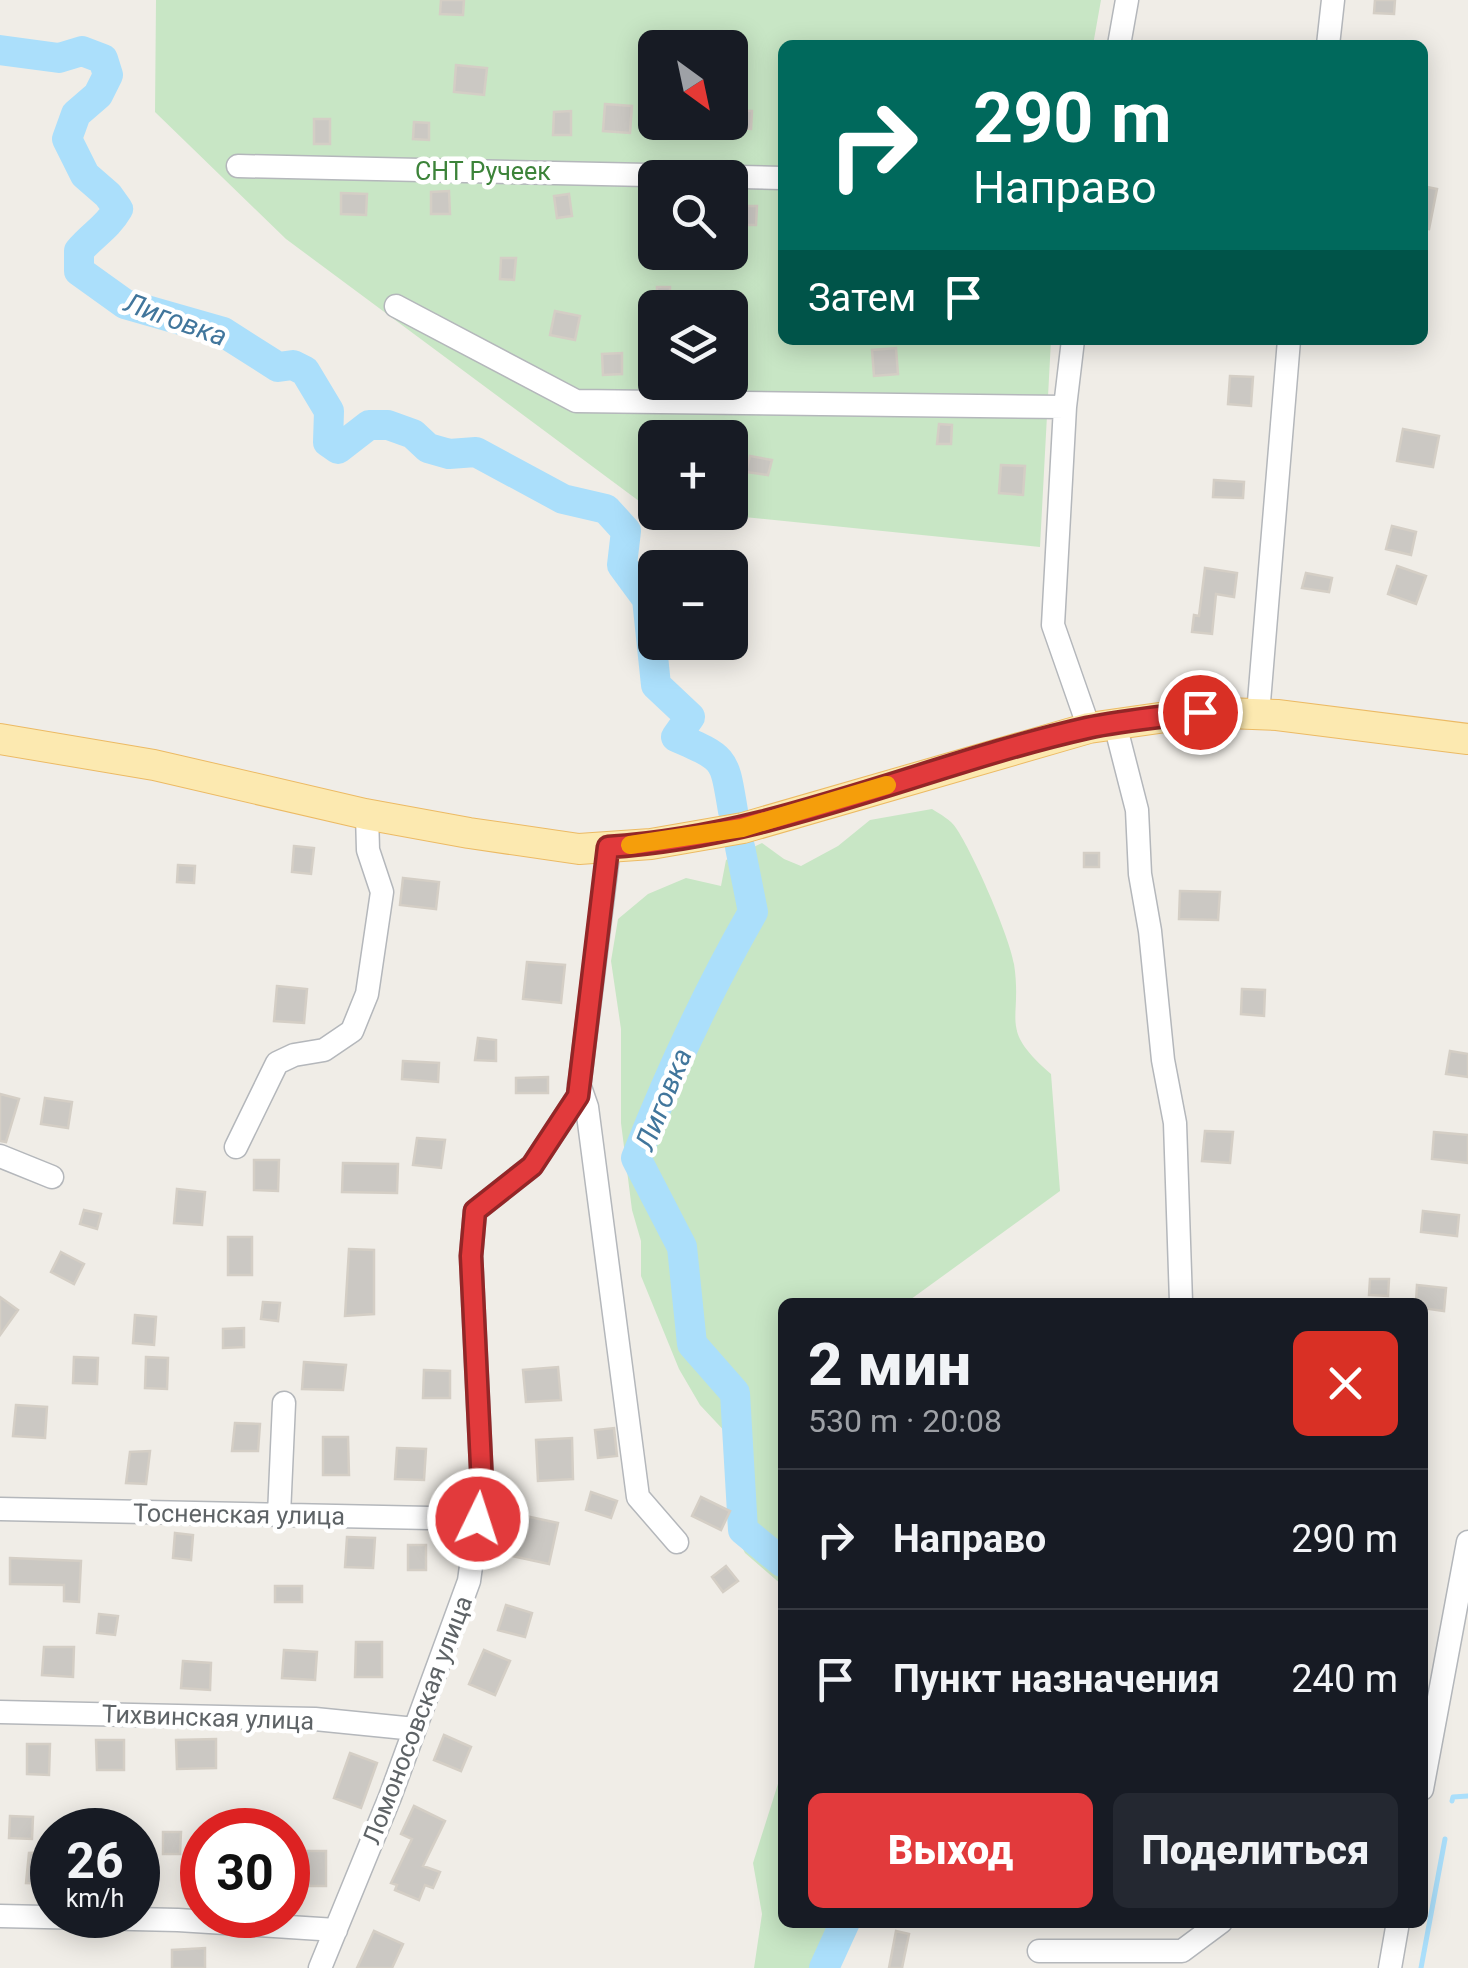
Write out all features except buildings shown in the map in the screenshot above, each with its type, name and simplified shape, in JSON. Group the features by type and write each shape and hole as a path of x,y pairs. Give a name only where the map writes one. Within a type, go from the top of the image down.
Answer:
{"main road":[{"path":"0,740 154,765 367,814 506,840 579,849 651,844 742,828 1102,726 1200,712 1258,714 1468,738"}],"street":[{"path":"1120,40 1128,0"},
{"path":"1329,40 1333,0"},
{"path":"238,166 778,178"},
{"path":"396,306 576,401 1065,407"},
{"path":"1072,345 1065,407 1054,625 1137,810 1140,874 1163,1060 1175,1124 1181,1298"},
{"path":"1258,714 1290,345"},
{"path":"236,1147 277,1063 294,1055 324,1050 352,1031 367,994 382,892 368,850 367,814"},
{"name":"Ломоносовская улица","path":"320,1968 469,1582 482,1486 471,1256 475,1211 532,1166 578,1096 608,847"},
{"path":"579,1084 586,1107 638,1497 676,1542"},
{"path":"0,1156 52,1177"},
{"path":"279,1515 284,1403"},
{"name":"Тосненская улица","path":"0,1508 478,1519"},
{"path":"1428,1760 1468,1542"},
{"name":"Тихвинская улица","path":"0,1712 316,1719 415,1729"},
{"path":"0,1916 178,1920 336,1930"},
{"path":"1039,1951 1182,1951 1214,1928"},
{"path":"1390,1968 1397,1928"}],"green space":[{"name":"СНТ Ручеек","path":"156,0 1101,0 1094,40 778,40 778,345 1051,345 1040,547 748,517 748,420 638,420 638,500 286,239 155,112"},
{"path":"932,809 951,822 963,840 990,894 1014,964 1018,1034 1051,1074 1060,1191 913,1298 778,1298 778,1582 742,1547 754,1477 746,1454 700,1405 679,1369 641,1276 641,1241 632,1210 621,1123 621,1029 611,961 618,919 648,894 686,878 721,886 726,860 762,843 801,866 838,846 870,820"},
{"path":"778,1784 778,1928 842,1928 827,1968 754,1968 762,1914 753,1863"}],"waterway":[{"name":"Лиговка","path":"0,50 59,58 82,51 103,59 108,75 98,95 76,114 67,139 85,175 118,209 79,251 79,271 125,304 223,332 278,367 293,365 305,371 329,411 328,442 338,449 369,425 388,425 413,434 428,448 449,454 476,452 563,499 606,509 626,531 622,565 647,599 656,685 690,717 676,737 705,750 720,762 733,811"},
{"name":"Лиговка","path":"740,847 753,912 690,1033 636,1158 682,1247 692,1344 735,1393 743,1530 778,1559"},
{"path":"1452,1801 1453,1797 1468,1796"},
{"path":"1421,1968 1445,1839"},
{"name":"Лиговка","path":"824,1968 842,1928"}],"slow traffic":[{"path":"630,845 742,828 887,785"}],"route":[{"path":"478,1519 482,1486 471,1256 475,1211 532,1166 578,1096 608,847 651,844 742,828 1089,728 1200,712"}]}
